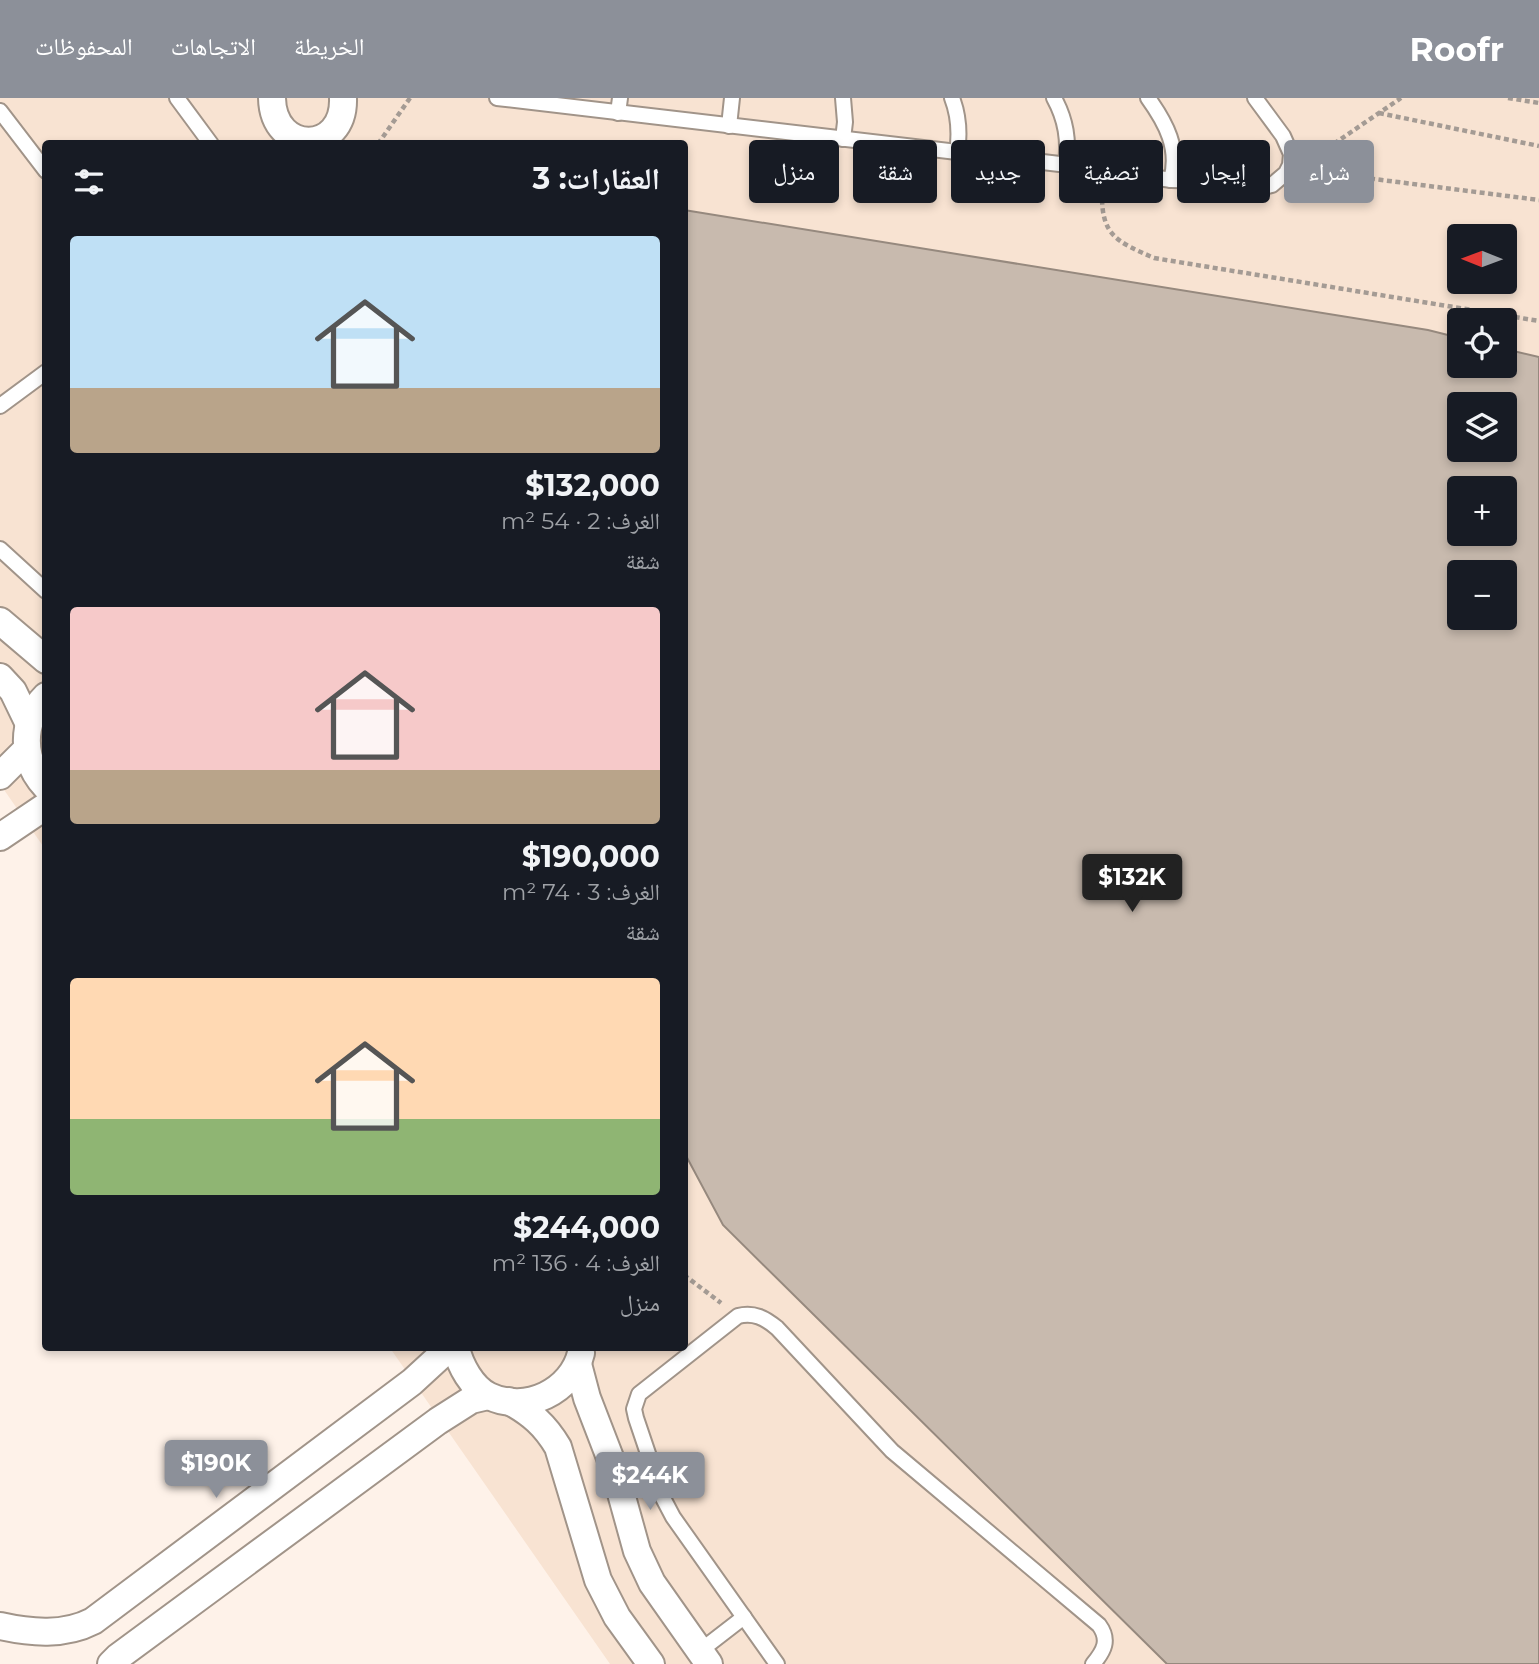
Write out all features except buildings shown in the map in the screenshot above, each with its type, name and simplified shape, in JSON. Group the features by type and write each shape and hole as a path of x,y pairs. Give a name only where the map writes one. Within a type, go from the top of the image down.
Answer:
{"street":[{"path":"272,98 275,120 281,129 299,140"},
{"path":"317,140 334,131 344,110 343,98"},
{"path":"0,621 42,657"},
{"path":"0,677 13,691 29,722"},
{"path":"42,700 29,722 26,750 32,769 42,782"},
{"path":"0,776 26,750"},
{"path":"0,837 42,809"},
{"path":"0,1626 34,1632 55,1632 93,1621 412,1382 446,1351"},
{"path":"458,1351 460,1362 471,1380 499,1399 538,1419 558,1447 598,1580 617,1617 650,1664"},
{"path":"111,1664 438,1421 471,1400 531,1401 551,1394 567,1380 580,1356"},
{"path":"580,1356 587,1398 614,1468 637,1551 653,1584 704,1658"}],"lane":[{"path":"177,98 208,140"},
{"path":"499,98 619,105 729,126 951,152"},
{"path":"729,126 732,98"},
{"path":"843,98 843,139"},
{"path":"952,98 958,117 957,140"},
{"path":"1054,98 1062,113 1068,140"},
{"path":"1148,98 1169,132 1175,169 1171,180"},
{"path":"1163,179 1263,187 1280,180 1290,165 1291,154 1288,145 1255,98"},
{"path":"0,111 42,166"},
{"path":"0,406 42,375"},
{"path":"0,549 42,587"},
{"path":"777,1664 668,1507 634,1409 639,1394 738,1316 747,1314 758,1315 777,1328 892,1451 1099,1625 1106,1639 1104,1648 1093,1664"},
{"path":"704,1658 744,1617"}],"path":[{"path":"381,140 410,98"},
{"path":"1340,140 1401,98"},
{"path":"1508,98 1539,103"},
{"path":"1379,113 1539,146"},
{"path":"1280,180 1284,178"},
{"path":"1374,180 1539,200"},
{"path":"1101,203 1109,233 1125,245 1154,258 1539,321"},
{"path":"688,1278 738,1316"}],"shaded area":[{"path":"0,98 1539,98 1539,1664 610,1664 392,1351 688,1351 688,140 42,140 42,845 0,784"}]}
